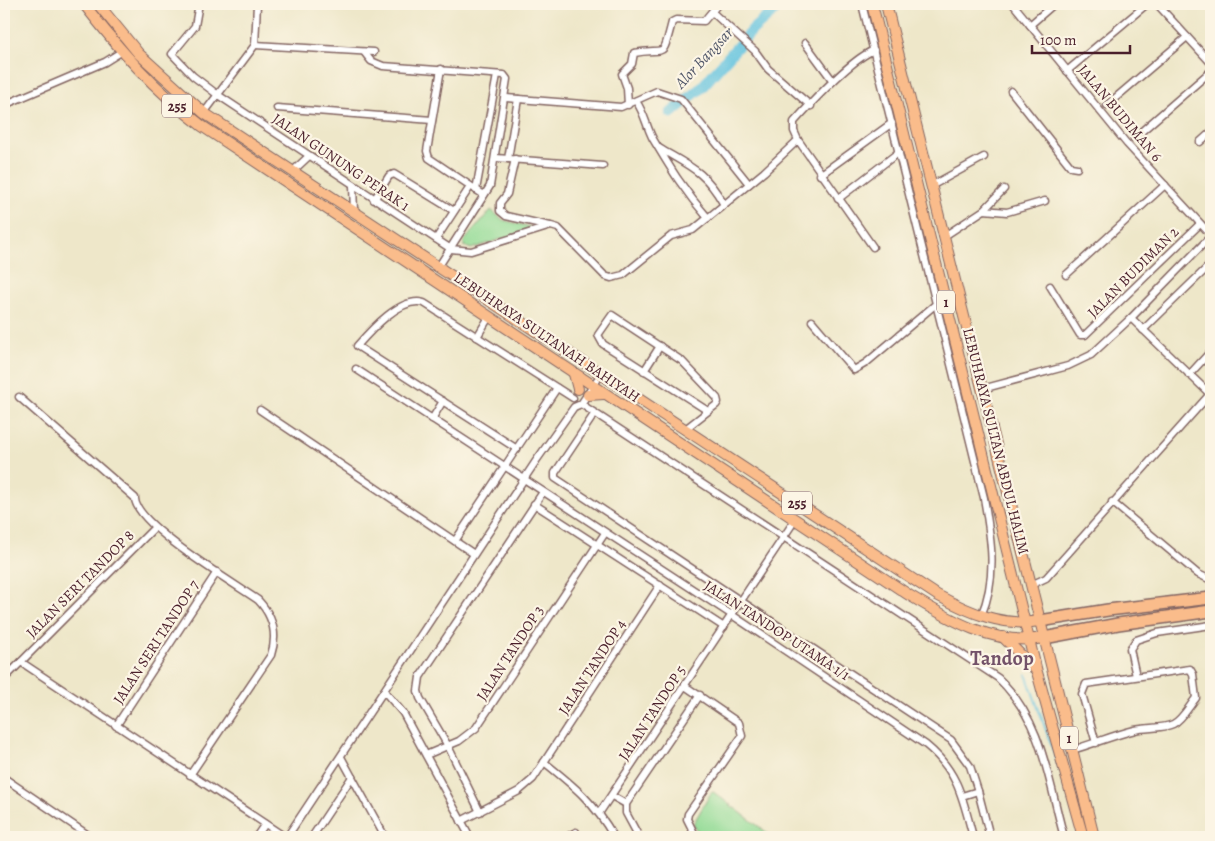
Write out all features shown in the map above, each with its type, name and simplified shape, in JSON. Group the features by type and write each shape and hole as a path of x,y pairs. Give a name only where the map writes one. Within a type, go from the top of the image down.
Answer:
{"highway":[{"path":"1040,621 1108,610 1211,598"},
{"path":"1044,638 1118,624 1211,611"}],"main road":[{"name":"LEBUHRAYA SULTANAH BAHIYAH","path":"84,4 121,52 151,83 211,133 574,374 578,389 594,386 795,520 947,618 976,631 1003,637 1030,640 1044,638"},
{"name":"LEBUHRAYA SULTANAH BAHIYAH","path":"98,4 139,54 204,113 439,266 684,430 937,595 981,616 1026,623 1040,621"},
{"name":"LEBUHRAYA SULTAN ABDUL HALIM","path":"872,4 1026,623"},
{"name":"LEBUHRAYA SULTAN ABDUL HALIM","path":"886,4 1040,621"},
{"path":"307,197 315,185"},
{"path":"321,206 328,194"},
{"path":"588,395 599,393 607,395"},
{"path":"999,620 1015,614 1020,600"},
{"name":"1","path":"1040,621 1094,837"},
{"name":"1","path":"1026,623 1083,837"},
{"path":"1003,637 1038,672"}],"street":[{"path":"204,113 255,45 257,4"},
{"path":"628,105 627,88 622,74 632,64 634,53 661,52 665,48 672,22 676,20 704,21 718,4"},
{"path":"862,4 970,438 990,530 993,564 992,579 987,603 981,616"},
{"name":"JALAN BUDIMAN 6","path":"1013,4 1127,144 1211,236"},
{"path":"1030,25 1054,4"},
{"path":"1067,71 1147,4"},
{"path":"1157,4 1211,63"},
{"name":"JALAN GUNUNG PERAK 1","path":"198,9 195,26 172,54 193,76 353,186 450,249"},
{"path":"712,12 755,51 768,69 811,106"},
{"path":"1107,105 1187,37"},
{"path":"805,43 833,81"},
{"path":"255,45 374,52"},
{"path":"873,247 820,175 798,140 794,131 794,122 833,81 874,50"},
{"path":"4,105 105,62 121,52"},
{"path":"364,52 371,61 382,66 496,74 504,75 508,79 490,186 439,266"},
{"path":"441,69 432,120 428,151 429,158 484,195"},
{"path":"1134,138 1211,72"},
{"path":"436,239 454,211 473,188 496,74"},
{"path":"1011,91 1071,167 1077,168"},
{"path":"506,98 611,107 628,105 657,92 681,99 749,184"},
{"path":"518,99 507,194 499,208 506,216 551,226 564,232 605,276 611,278 631,271 671,236 690,231 708,218 723,203 749,184 798,140"},
{"path":"636,101 646,117 652,137 684,191 708,218"},
{"path":"277,108 432,120"},
{"path":"820,175 892,123"},
{"path":"1200,142 1211,132"},
{"path":"659,148 701,173 714,186 723,203"},
{"path":"838,199 899,152"},
{"path":"293,171 309,156"},
{"path":"931,186 984,157"},
{"path":"496,158 603,166"},
{"path":"374,200 389,176 394,174 454,211"},
{"path":"1066,275 1165,185"},
{"path":"353,186 354,211"},
{"path":"943,237 984,210 1004,189"},
{"path":"984,210 1007,212 1045,201"},
{"name":"JALAN BUDIMAN 2","path":"1050,286 1080,335 1085,335 1200,224"},
{"path":"450,249 470,252 551,226"},
{"path":"982,389 1068,366 1084,358 1131,318 1211,236"},
{"path":"1143,330 1211,264"},
{"path":"518,449 357,346 386,317 406,304 417,301 557,388 578,389"},
{"path":"812,321 854,370 866,363 936,304"},
{"path":"684,430 717,404 717,398 682,362 612,315 598,336 603,344 708,411"},
{"path":"477,337 489,318"},
{"path":"1031,585 1046,578 1112,502 1182,429 1211,394 1131,318"},
{"path":"644,371 660,346"},
{"path":"1189,374 1211,351"},
{"path":"21,662 286,837 574,407 578,389 592,368"},
{"name":"JALAN TANDOP UTAMA 1/1","path":"356,369 732,615 926,745 949,768 962,796 973,837"},
{"path":"574,407 581,404 601,374"},
{"path":"455,541 557,388"},
{"path":"19,397 135,498 135,504 154,528 258,600 265,607 276,636 271,655 190,775"},
{"path":"432,419 443,401"},
{"path":"581,404 984,668 1010,690 1021,704 1037,734 1064,837"},
{"path":"260,410 474,554"},
{"path":"595,413 555,473 555,478 952,740 970,766 990,837"},
{"path":"480,812 448,746 420,698 418,691 420,677 543,492"},
{"path":"1112,502 1198,574 1211,580"},
{"path":"534,504 724,626"},
{"name":"JALAN TANDOP 5","path":"600,812 795,520"},
{"name":"JALAN SERI TANDOP 8","path":"4,679 154,528"},
{"name":"JALAN TANDOP 3","path":"426,755 464,738 476,728 605,533"},
{"name":"JALAN SERI TANDOP 7","path":"116,726 217,572"},
{"name":"JALAN TANDOP 4","path":"461,821 527,785 660,585"},
{"path":"1136,676 1130,649 1136,640 1157,633 1211,625"},
{"path":"1072,750 1096,743 1130,731 1167,726 1176,722 1196,698 1193,674 1190,669 1086,684 1083,687 1082,694 1096,743"},
{"path":"685,686 738,723 742,736 688,814 687,819 696,837"},
{"path":"384,691 403,712 470,837"},
{"path":"639,837 626,813 626,804 700,696"},
{"path":"341,757 383,836"},
{"path":"544,762 576,786 600,812 614,837"},
{"path":"312,837 352,777"},
{"path":"4,778 92,837"},
{"path":"962,796 978,791"},
{"path":"612,796 626,804"},
{"path":"256,837 265,824"},
{"path":"567,837 576,832"}],"green space":[{"path":"491,210 503,220 535,228 471,249 464,246 464,241"},
{"path":"712,791 773,837 701,837 693,824"}],"waterway":[{"name":"Alor Bangsar","path":"671,113 701,88 753,29 782,4"},
{"path":"1026,674 1058,764"}],"district":[{"name":"Tandop","path":"1002,658"}]}
